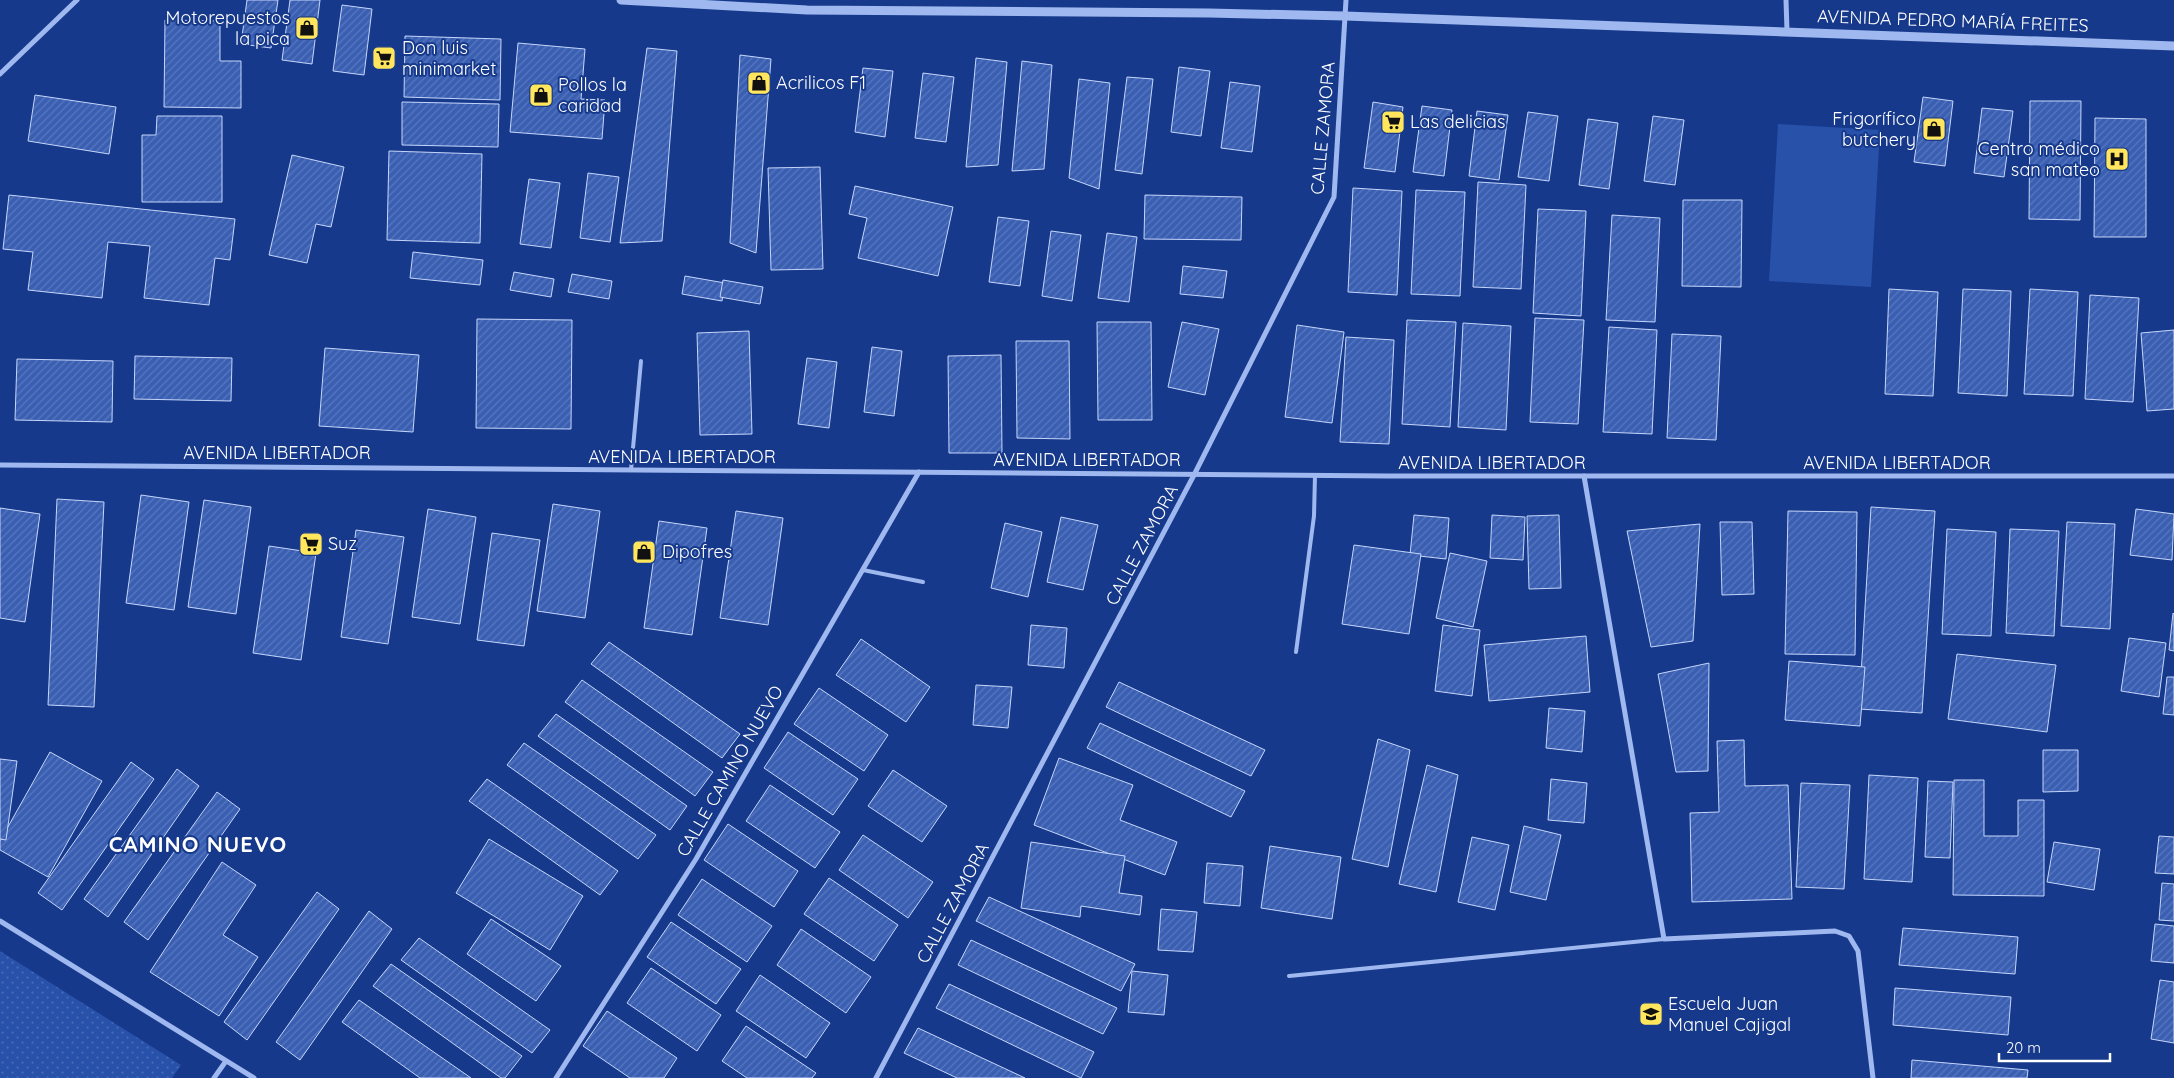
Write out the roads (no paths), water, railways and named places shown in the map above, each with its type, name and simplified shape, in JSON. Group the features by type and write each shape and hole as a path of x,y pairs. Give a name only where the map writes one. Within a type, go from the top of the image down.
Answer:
{"street":[{"path":"0,74 77,0"},
{"name":"AVENIDA PEDRO MARÍA FREITES","path":"621,0 807,10 1345,16 2174,46"},
{"name":"CALLE ZAMORA","path":"876,1078 1194,475 1334,197 1346,0"},
{"path":"1786,0 1787,31"},
{"name":"AVENIDA LIBERTADOR","path":"0,464 1194,475 2174,476"},
{"name":"CALLE CAMINO NUEVO","path":"556,1078 696,859 919,472"},
{"path":"1584,476 1664,939 1835,931 1849,936 1858,951 1873,1078"},
{"path":"0,921 254,1078"},
{"path":"214,1078 226,1061"}],"lane":[{"path":"631,470 641,361"},
{"path":"1296,652 1314,516 1315,475"},
{"path":"863,570 923,582"},
{"path":"1289,976 1664,939"}],"place":[{"name":"Motorepuestos la pica","path":"307,28"},
{"name":"Don luis minimarket","path":"384,58"},
{"name":"Acrilicos F1","path":"759,83"},
{"name":"Pollos la caridad","path":"541,95"},
{"name":"Las delicias","path":"1393,122"},
{"name":"Frigorífico butchery","path":"1934,129"},
{"name":"Centro médico san mateo","path":"2117,159"},
{"name":"Suz","path":"311,544"},
{"name":"Dipofres","path":"644,552"},
{"name":"Escuela Juan Manuel Cajigal","path":"1651,1014"}],"district":[{"name":"CAMINO NUEVO","path":"198,844"}]}
